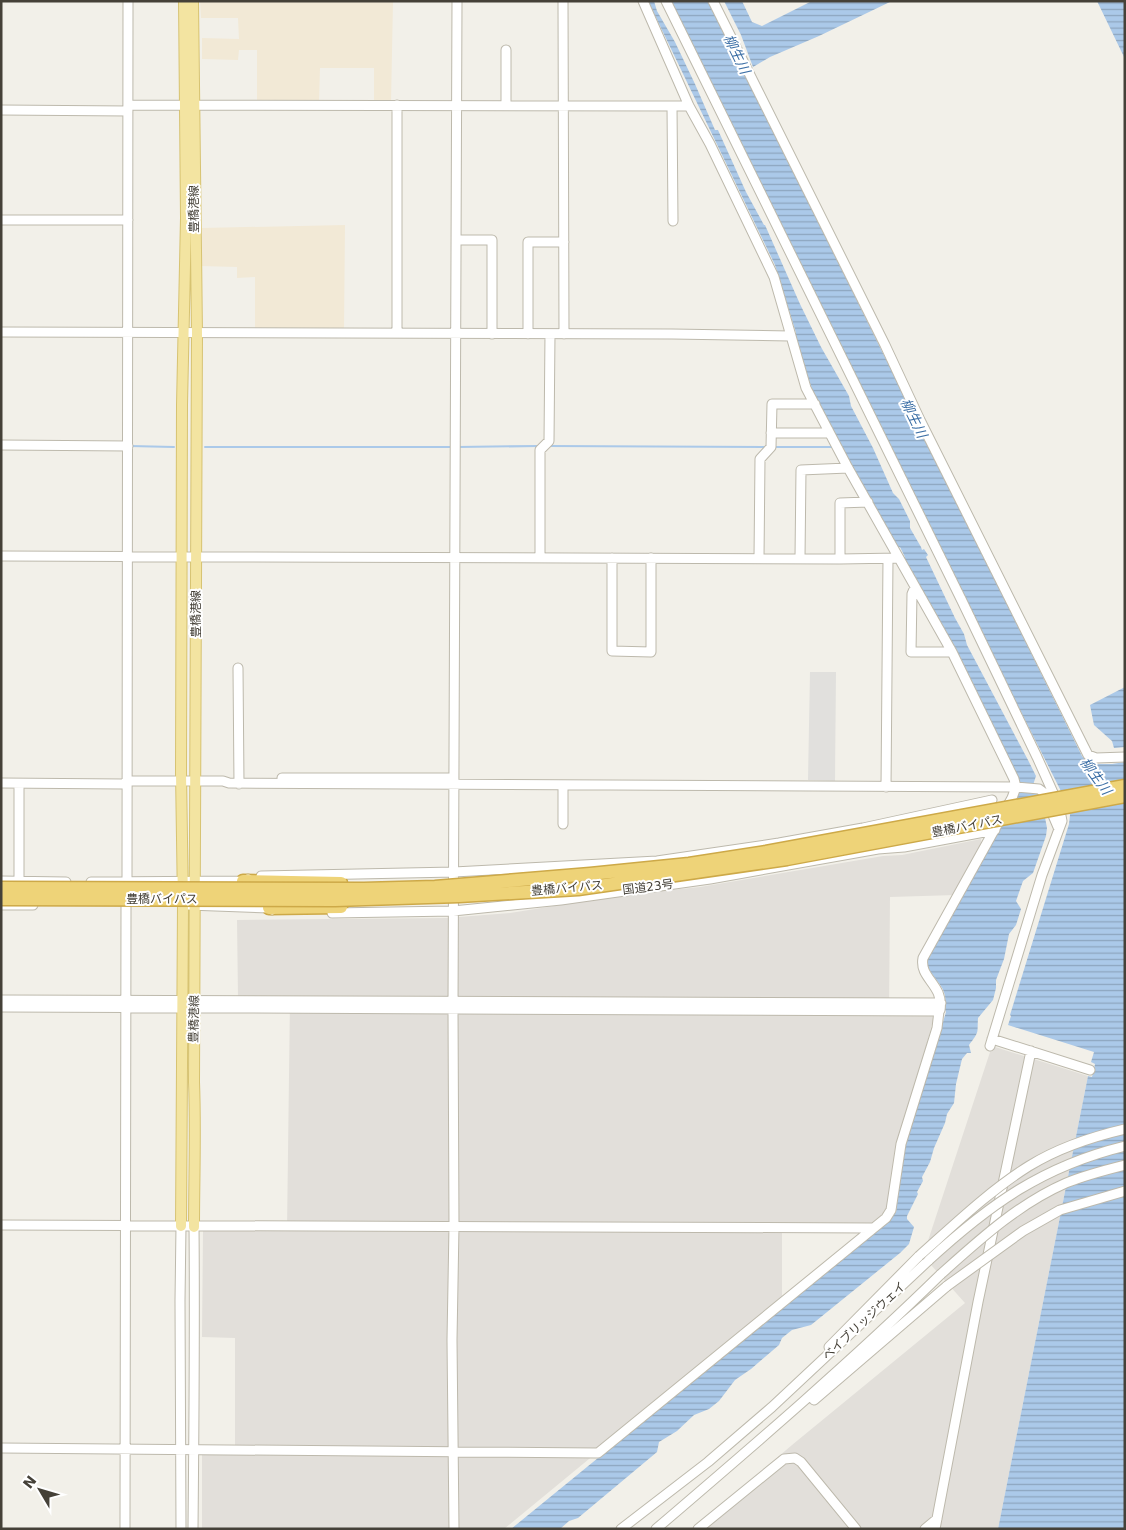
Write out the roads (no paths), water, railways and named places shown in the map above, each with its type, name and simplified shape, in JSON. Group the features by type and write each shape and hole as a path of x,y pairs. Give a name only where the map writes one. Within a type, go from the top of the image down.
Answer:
{"highway":[{"name":"豊橋バイパス","path":"1,888 364,889 435,887 636,870 766,852 1125,786"},
{"name":"豊橋バイパス","path":"1,899 335,900 459,896 578,889 787,859 1125,796"},
{"path":"243,881 341,882 552,877"},
{"path":"269,908 341,908 484,903 528,898 578,889"}],"main road":[{"name":"豊橋港線","path":"184,1 194,198 196,333 194,1082 196,1159 194,1227"},
{"name":"豊橋港線","path":"181,1226 183,333 193,1"}],"street":[{"path":"127,882 128,1"},
{"path":"454,1529 452,1340 454,1226 453,1005 457,1"},
{"path":"563,1 564,334"},
{"path":"1,1448 598,1453 886,1218 892,1210 901,1144 937,1028 940,1007 939,993 923,970 923,958 996,830 1015,785 952,652 848,468 806,388 774,277 691,108 643,1"},
{"path":"666,1 1037,757 1059,806 1062,821 1058,828 991,1043 1031,1051 1090,1070"},
{"path":"713,1 1088,755 1096,758 1125,757"},
{"path":"506,50 506,105"},
{"path":"1,110 128,108 190,104 564,105 691,108"},
{"path":"397,105 397,333"},
{"path":"672,109 673,222"},
{"path":"1,220 128,220"},
{"path":"457,240 492,240 492,334"},
{"path":"528,334 528,242 564,242"},
{"path":"1,332 790,336"},
{"path":"540,557 540,450 549,441 550,334"},
{"path":"759,558 760,459 770,447 772,404 814,404"},
{"path":"771,433 829,433"},
{"path":"1,446 128,446"},
{"path":"800,558 801,470 848,468"},
{"path":"840,559 840,503 868,502"},
{"path":"1,556 899,558"},
{"path":"612,558 612,651 651,652 651,558"},
{"path":"886,784 888,559"},
{"path":"915,587 912,594 911,652 952,652"},
{"path":"238,668 239,781"},
{"path":"1,778 16,782"},
{"path":"1,784 34,781 85,781 123,784 127,781 363,781 563,786 886,784 991,788 1015,785 1039,789 1044,792 1058,828"},
{"path":"16,782 19,881"},
{"path":"563,786 563,824"},
{"path":"991,788 996,830"},
{"path":"1,881 243,881 272,875 335,876 454,872 666,860 818,836 992,800"},
{"name":"国道23号","path":"1,905 183,905 269,908 279,913 454,911 562,900 710,880 878,849 904,847 996,830"},
{"path":"818,836 823,859"},
{"path":"639,862 643,888"},
{"path":"72,882 72,905"},
{"path":"125,1529 126,905"},
{"path":"1,1000 126,1004 940,1007"},
{"path":"1,1007 79,1003"},
{"path":"935,1529 978,1302 1031,1051"},
{"path":"789,1390 861,1313 919,1256 982,1201 1030,1165 1085,1140 1125,1129"},
{"name":"ベイブリッジウェイ","path":"621,1529 708,1462 772,1407 929,1260 980,1216 1033,1181 1060,1167 1087,1156 1125,1146"},
{"name":"ベイブリッジウェイ","path":"656,1529 764,1437 880,1334 941,1274 984,1236 1014,1213 1065,1184 1096,1172 1125,1164"},
{"path":"764,1437 795,1416 948,1286 990,1253 1060,1210 1125,1190"},
{"path":"1,1225 873,1228"},
{"path":"180,1529 181,1226"},
{"path":"194,1227 196,1371 194,1397 194,1529"},
{"path":"698,1529 784,1458 801,1462 856,1529"},
{"path":"925,1529 937,1519"}],"water":[{"path":"648,1 654,1 657,11 675,42 715,130 718,130 746,192 765,225 821,347 849,396 851,406 873,448 893,493 899,499 910,521 910,528 922,550 924,549 928,555 926,557 964,634 967,645 1036,776 1033,785 1039,792 1047,828 1033,873 1023,881 1016,901 1021,909 1016,925 1009,934 1004,959 996,980 993,1000 978,1018 977,1032 969,1045 971,1053 967,1053 962,1059 954,1103 947,1114 930,1162 922,1177 923,1181 917,1192 918,1194 907,1216 907,1219 914,1227 909,1244 811,1325 792,1330 782,1338 779,1345 735,1380 719,1401 709,1409 694,1415 677,1431 659,1442 657,1452 578,1518 569,1521 560,1529 511,1529 886,1223 896,1212 905,1145 946,1012 944,991 929,969 927,959 1018,795 1019,779 956,649 902,556 905,557 900,547 898,548 852,466 812,389 795,339 796,333 775,265"},
{"name":"柳生川","path":"671,1 709,1 1082,756 1089,764 1125,762 1125,1529 998,1529 1088,1076 1092,1077 1095,1064 1091,1062 1094,1052 1008,1025 1069,824 1070,815 1067,803 986,643"},
{"path":"724,1 742,1 752,22 762,26 812,1 892,1 770,57 753,67 741,35"},
{"path":"1097,1 1125,1 1125,59"},
{"path":"1125,687 1125,747 1114,748 1112,741 1094,725 1090,705"}],"waterway":[{"path":"130,446 174,447"},
{"path":"458,447 538,446"},
{"path":"548,446 768,447"},
{"path":"205,447 453,447"},
{"path":"775,447 833,447"}]}
